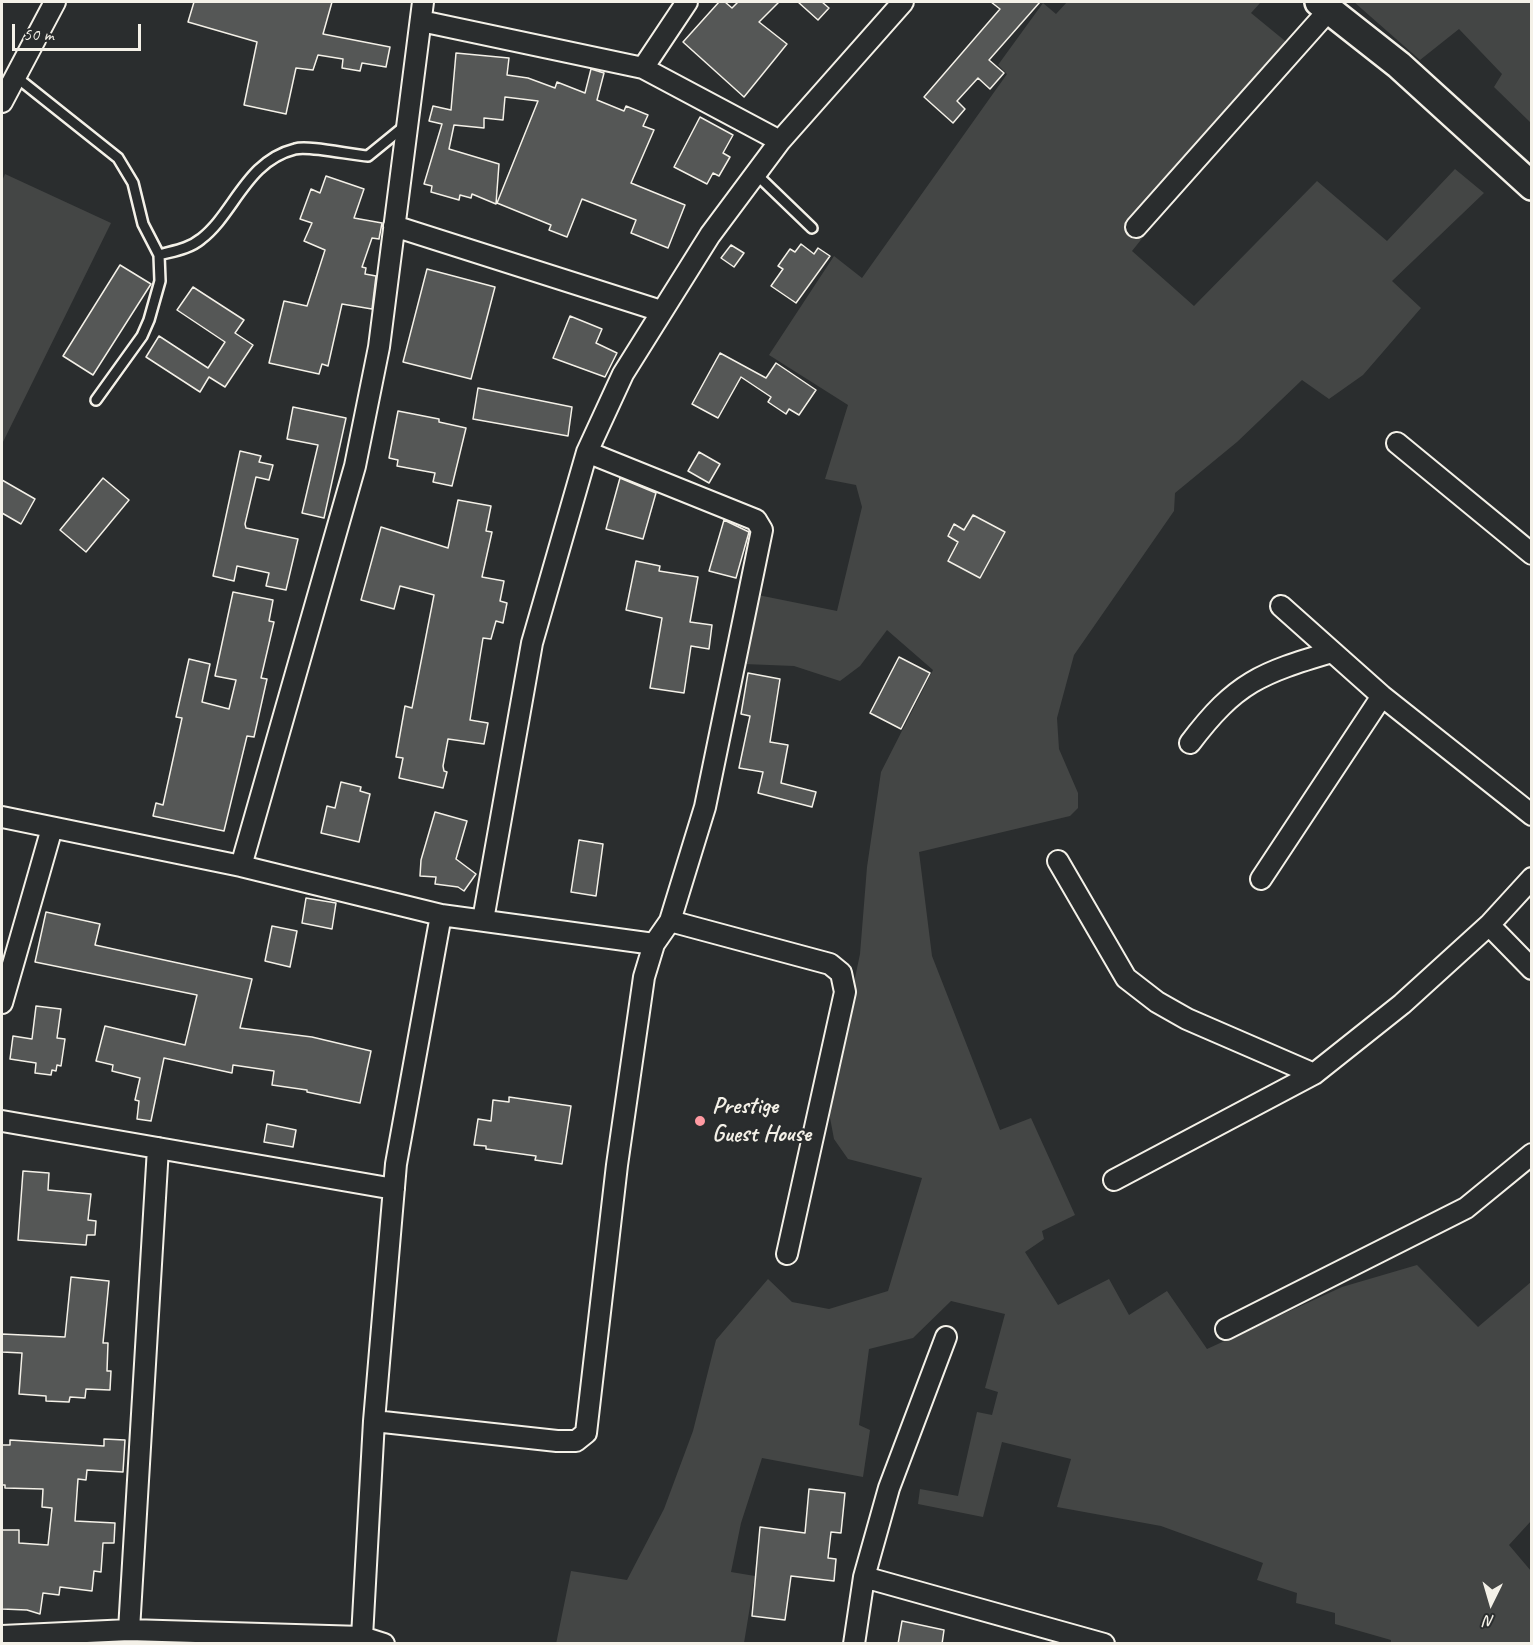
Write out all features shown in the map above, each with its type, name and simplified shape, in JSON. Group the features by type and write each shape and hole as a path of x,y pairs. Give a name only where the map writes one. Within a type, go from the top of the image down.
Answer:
{"street":[{"path":"2,102 55,2"},
{"path":"643,68 687,2"},
{"path":"483,920 532,643 587,452 618,384 710,235 755,173 780,141 903,2"},
{"path":"1136,226 1324,6 1399,65 1532,186"},
{"path":"241,866 355,466 379,347 422,11 643,68 780,141"},
{"path":"394,226 661,311"},
{"path":"1397,443 1532,554"},
{"path":"374,1421 557,1441 576,1441 586,1433 617,1165 644,977 654,944 670,921 705,807 762,530 756,519 587,452"},
{"path":"1281,606 1382,696 1532,815"},
{"path":"1190,743 1211,715 1242,686 1276,669 1332,652"},
{"path":"1261,879 1382,696"},
{"path":"2,817 241,866 441,915 654,944"},
{"path":"2,1003 52,828"},
{"path":"1058,861 1126,978 1157,1002 1187,1019 1314,1074"},
{"path":"1114,1180 1314,1074 1402,1004 1490,925 1532,879"},
{"path":"362,1637 374,1421 396,1164 441,915"},
{"path":"670,921 830,964 841,973 845,992 787,1254"},
{"path":"1490,925 1532,969"},
{"path":"2,1121 394,1190"},
{"path":"129,1630 158,1149"},
{"path":"1226,1329 1466,1208 1532,1154"},
{"path":"854,1644 864,1577 889,1488 946,1337"},
{"path":"864,1577 1104,1644"},
{"path":"2,1636 129,1630 362,1637 384,1644"}],"lane":[{"path":"15,76 118,158 133,183 143,224 159,255 161,265 158,290 142,336 96,400"},
{"path":"159,255 188,247 206,236 254,175 282,154 298,148 368,156 407,124"},
{"path":"755,173 812,228"}],"shaded area":[{"path":"1067,2 1261,2 1251,13 1290,45 1130,223 1144,236 1132,251 1194,306 1317,181 1387,241 1455,169 1484,193 1392,281 1421,308 1363,375 1329,399 1302,380 1237,442 1175,493 1174,511 1074,655 1057,718 1059,749 1078,793 1078,808 1070,816 919,852 932,956 1000,1130 1031,1118 1075,1215 1042,1231 1044,1239 1025,1252 1058,1305 1109,1279 1129,1315 1167,1291 1207,1349 1342,1287 1417,1265 1478,1327 1531,1282 1531,1521 1509,1545 1531,1571 1531,1643 1391,1643 1391,1640 1335,1624 1335,1613 1296,1603 1297,1593 1257,1580 1263,1563 1161,1526 1057,1507 1071,1459 1002,1442 983,1517 918,1504 920,1489 958,1496 977,1412 992,1415 998,1392 985,1388 1005,1314 951,1301 913,1338 869,1349 859,1425 870,1430 863,1477 762,1458 741,1523 731,1572 755,1576 744,1643 556,1644 571,1571 627,1580 664,1509 693,1431 716,1340 768,1279 792,1302 829,1309 888,1291 922,1178 848,1159 834,1139 828,1107 860,954 867,867 881,772 933,670 887,630 860,666 840,681 794,666 744,664 753,594 837,611 862,507 856,485 825,479 848,405 769,355 834,256 862,278 1007,74 998,65 1043,3 1056,14"},
{"path":"1354,2 1531,2 1531,123 1494,87 1502,74 1459,29 1420,60"},
{"path":"5,174 111,223 2,444 2,181"}],"building":[{"path":"194,2 332,2 323,34 390,47 386,67 362,63 360,71 342,68 343,59 318,55 313,70 296,68 286,114 244,105 257,42 188,22"},
{"path":"719,2 725,2 732,8 738,2 779,2 759,22 787,44 744,97 683,42"},
{"path":"798,2 822,2 829,8 818,20"},
{"path":"991,2 1040,2 989,60 1004,73 990,89 978,78 957,101 965,109 953,123 924,97 1000,9"},
{"path":"456,53 509,58 507,75 528,78 555,88 557,82 585,93 591,69 604,73 597,100 624,111 626,106 648,115 643,126 654,130 631,183 685,205 668,248 631,233 636,220 582,199 567,237 549,230 551,225 497,203 538,101 505,97 503,120 484,118 484,128 454,125 449,149 499,164 496,204 472,194 471,198 460,195 459,200 431,192 432,186 424,184 442,124 429,121 433,106 451,110"},
{"path":"700,117 733,135 723,153 730,157 719,176 713,173 707,184 674,167"},
{"path":"326,176 364,189 354,218 382,223 379,239 372,238 362,267 366,268 365,274 376,276 372,309 342,304 328,366 322,364 319,374 269,363 284,301 307,306 325,250 304,241 312,223 300,219 311,189 320,193"},
{"path":"801,244 814,254 818,248 830,256 796,303 771,286 783,269 778,266 790,249 795,252"},
{"path":"731,245 744,253 734,267 721,258"},
{"path":"120,265 151,284 93,375 63,356"},
{"path":"427,269 495,287 471,379 403,362"},
{"path":"193,287 244,320 235,333 253,345 225,387 209,377 200,392 146,357 159,336 208,368 225,342 177,310"},
{"path":"570,316 602,329 596,343 617,353 605,377 553,358"},
{"path":"720,353 766,378 776,363 816,390 799,415 789,409 786,414 768,402 771,397 741,377 718,418 692,404"},
{"path":"478,388 572,407 568,436 473,419"},
{"path":"293,407 346,418 324,518 302,513 318,445 287,439"},
{"path":"398,411 439,419 439,422 466,428 452,486 433,482 435,473 397,466 398,460 389,458"},
{"path":"240,451 261,456 259,462 273,465 269,480 256,477 246,528 298,539 286,590 266,586 269,573 237,566 234,581 213,576"},
{"path":"699,452 720,464 709,483 688,471"},
{"path":"103,478 129,500 86,552 60,530"},
{"path":"620,478 656,493 643,539 606,529"},
{"path":"2,480 35,499 21,524 2,513"},
{"path":"458,500 491,506 486,531 492,532 482,577 504,581 500,601 507,603 503,623 496,621 491,639 483,638 470,720 488,723 484,744 448,739 443,766 444,771 447,772 443,788 399,778 403,758 396,757 405,706 412,708 434,595 400,586 394,609 361,600 381,527 448,548"},
{"path":"973,515 1005,532 980,578 948,561 958,542 948,536 954,524 964,530"},
{"path":"724,520 749,532 736,578 709,571"},
{"path":"636,561 660,566 659,571 698,577 690,622 712,625 709,649 691,646 684,693 650,688 662,618 626,610"},
{"path":"233,592 273,600 269,621 274,622 261,678 267,679 254,737 247,736 224,831 153,816 156,803 163,805 182,718 176,717 189,659 210,664 202,702 229,709 236,680 215,676"},
{"path":"899,657 930,673 901,729 870,713"},
{"path":"748,673 780,679 770,742 788,745 781,783 816,792 812,807 758,793 763,772 739,768 750,716 741,714"},
{"path":"341,782 361,787 360,791 370,794 359,842 321,833 327,806 335,808"},
{"path":"435,812 467,821 456,859 476,874 464,891 458,887 435,884 436,877 420,876 421,860"},
{"path":"579,840 603,844 596,896 571,892"},
{"path":"306,898 336,903 332,929 302,923"},
{"path":"46,912 100,924 95,945 252,979 240,1028 312,1037 371,1051 360,1103 307,1092 307,1090 272,1085 274,1071 233,1065 232,1073 164,1058 151,1121 137,1119 139,1101 135,1100 140,1078 112,1071 113,1065 96,1061 105,1026 185,1045 197,995 35,962"},
{"path":"272,926 297,931 290,967 265,961"},
{"path":"36,1006 61,1009 57,1038 65,1039 61,1066 57,1065 56,1071 52,1070 51,1075 35,1073 36,1063 10,1059 13,1036 32,1039"},
{"path":"509,1097 571,1106 562,1164 535,1160 536,1156 486,1149 486,1146 474,1145 478,1119 491,1121 493,1100 509,1102"},
{"path":"267,1124 296,1130 293,1147 264,1142"},
{"path":"23,1171 49,1173 48,1190 91,1194 88,1220 96,1221 95,1235 87,1235 86,1245 18,1240"},
{"path":"71,1277 109,1281 103,1343 108,1343 107,1371 111,1371 110,1390 86,1389 85,1398 70,1397 69,1402 46,1401 46,1396 19,1394 22,1353 2,1352 2,1334 65,1337"},
{"path":"104,1439 125,1440 123,1472 87,1470 86,1480 78,1479 75,1521 115,1523 114,1543 103,1543 101,1572 94,1571 92,1591 60,1587 59,1595 43,1593 40,1614 27,1610 2,1609 2,1530 19,1530 19,1543 48,1545 52,1508 42,1507 43,1489 5,1488 5,1485 2,1485 2,1445 10,1445 10,1440 104,1446"},
{"path":"809,1489 845,1493 841,1533 831,1532 828,1558 836,1559 834,1581 791,1576 785,1620 752,1616 760,1527 805,1533"},
{"path":"902,1621 944,1630 942,1644 898,1644"}],"place":[{"name":"Prestige Guest House","path":"700,1121"}]}
